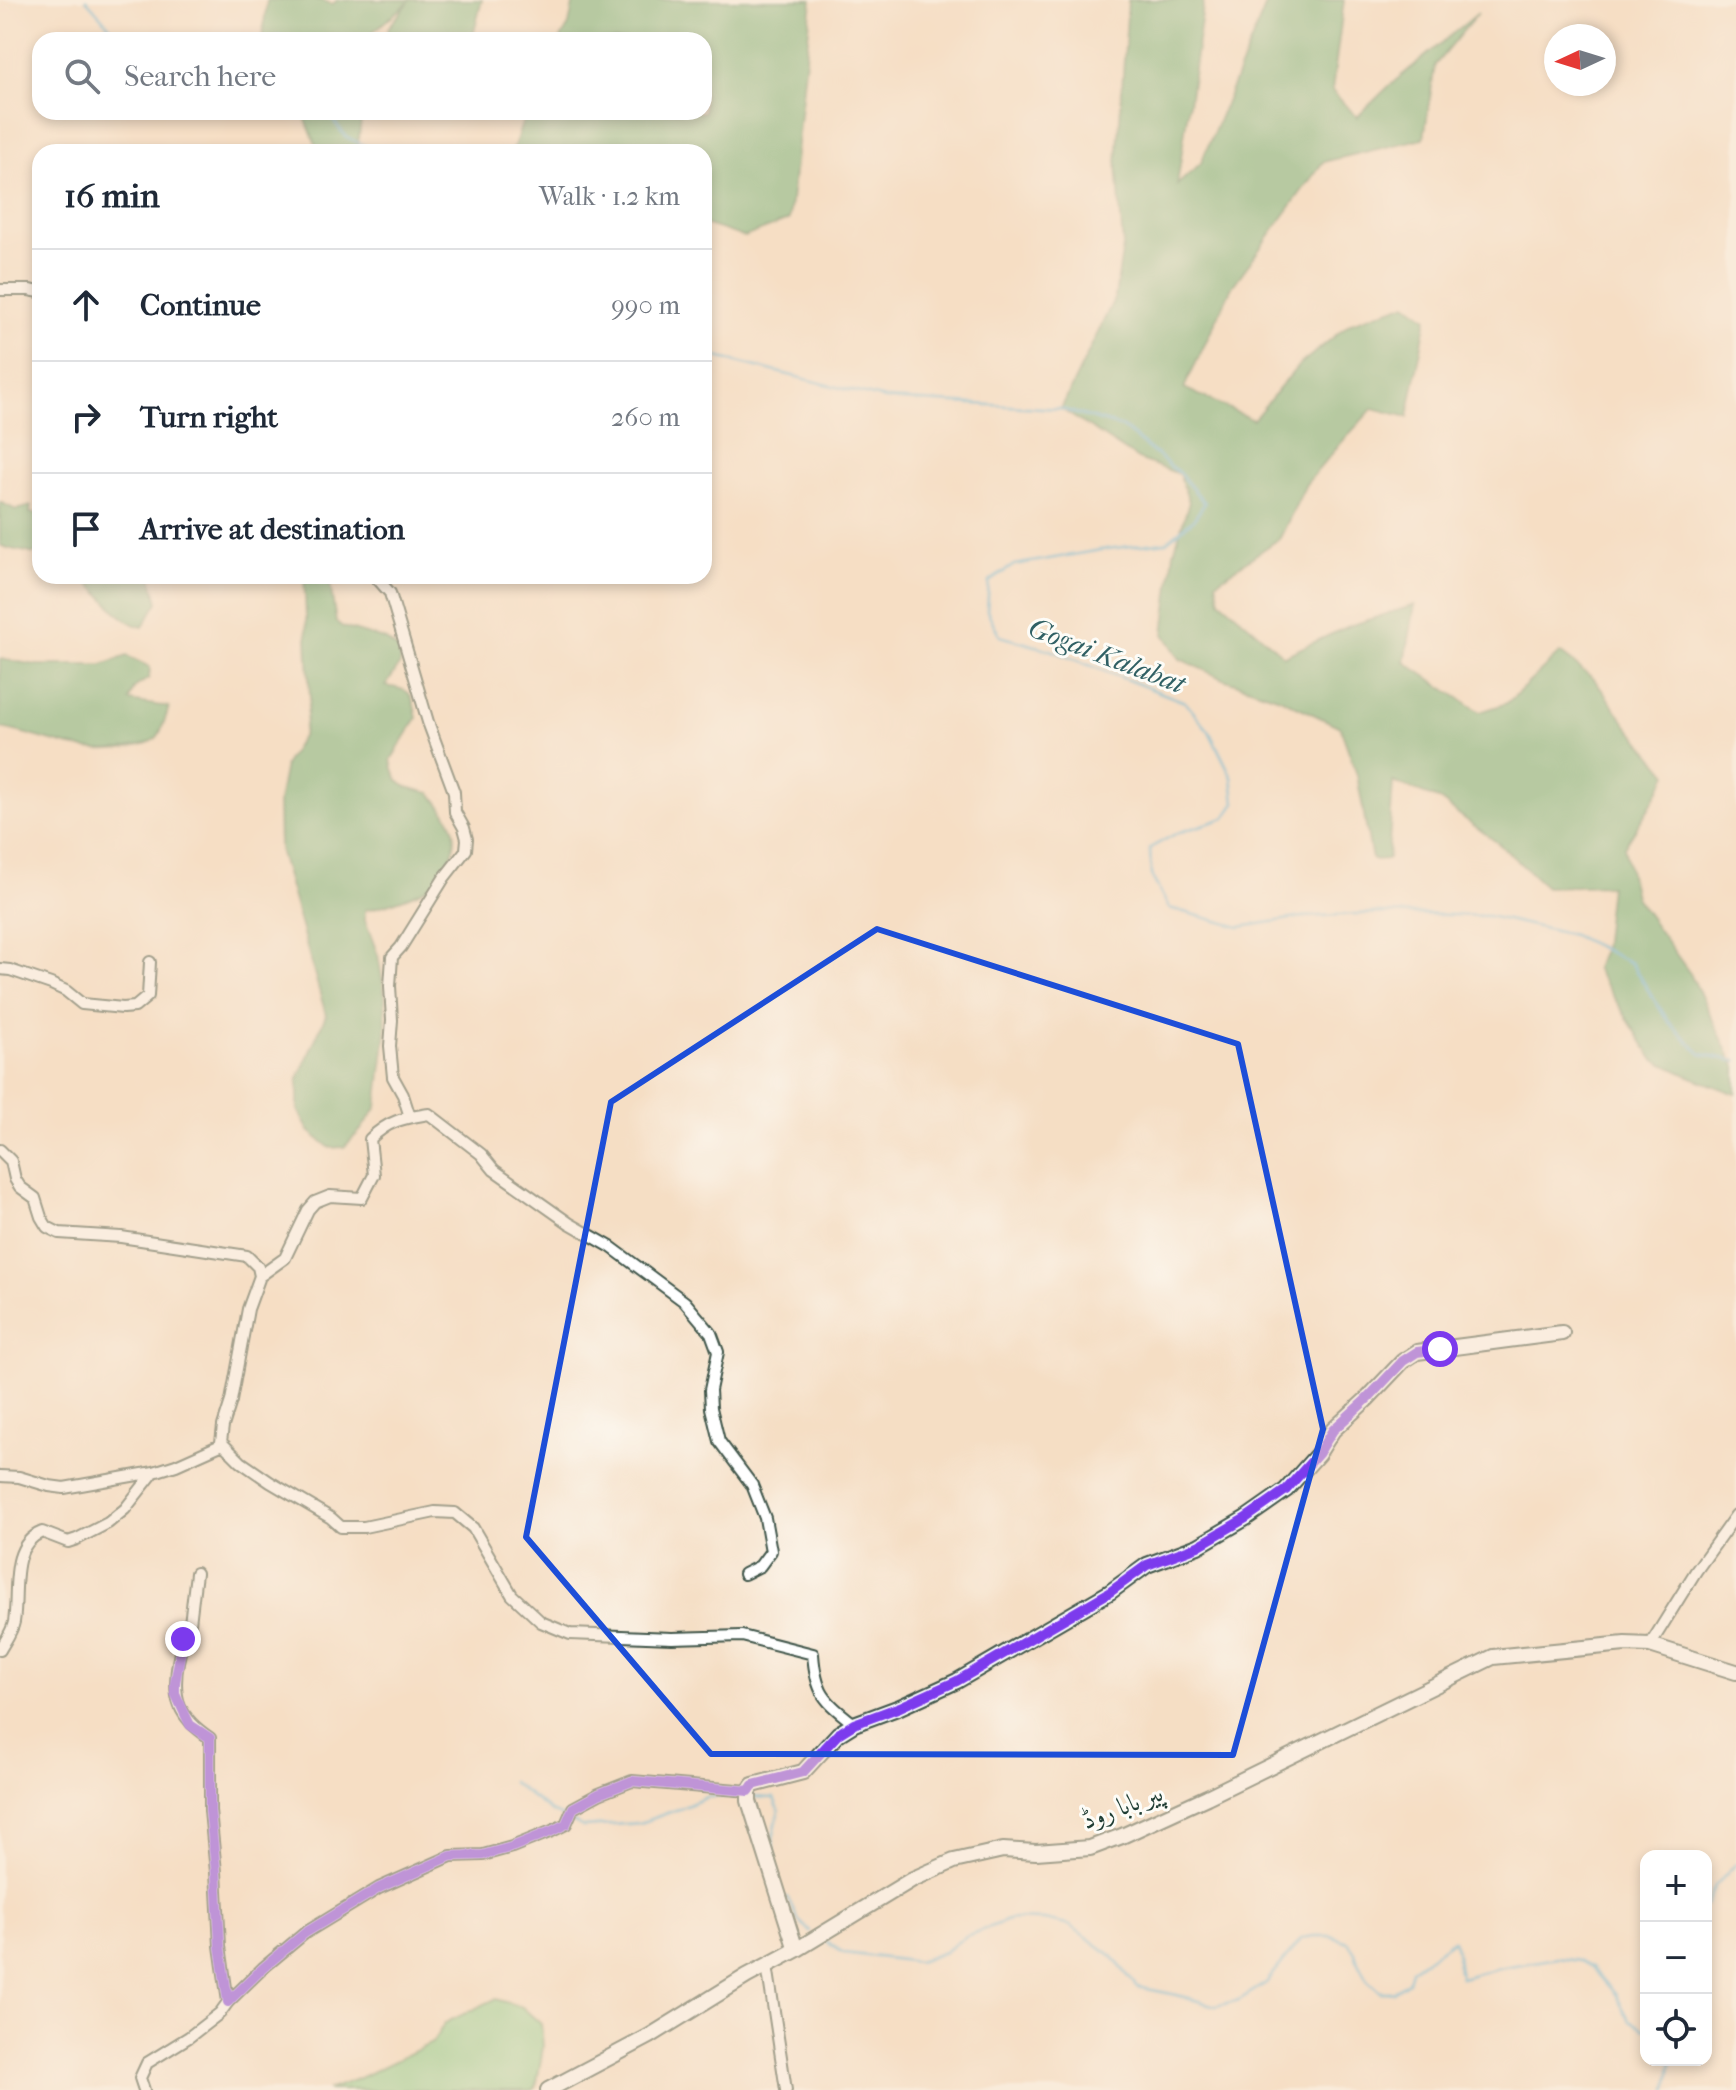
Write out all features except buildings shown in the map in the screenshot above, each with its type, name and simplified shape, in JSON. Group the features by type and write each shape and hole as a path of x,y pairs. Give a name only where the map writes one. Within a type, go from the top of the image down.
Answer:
{"main road":[{"path":"796,1950 749,1801 753,1785 803,1772 838,1734 854,1724 957,1681 1110,1592 1147,1565 1198,1546 1246,1518 1286,1490 1318,1454 1333,1430 1403,1361 1417,1352 1562,1333"},
{"name":"پیر بابا روڈ","path":"548,2090 650,2036 913,1879 954,1861 1003,1850 1036,1852 1090,1848 1122,1836 1493,1657 1625,1644 1650,1645 1736,1672"}],"street":[{"path":"0,290 32,291"},
{"path":"382,584 390,593 428,722 454,792 455,812 467,839 466,850 392,957 390,1046 393,1077 410,1117"},
{"path":"0,969 51,984 82,1004 123,1008 135,1007 148,996 150,962"},
{"path":"260,1276 285,1258 315,1202 330,1196 362,1198 374,1175 370,1139 383,1127 402,1118 429,1114 481,1154 494,1170 569,1223 611,1247 685,1302 711,1333 718,1352 710,1390 719,1441 752,1485 765,1518 771,1551 760,1566 744,1574"},
{"path":"0,1150 11,1161 20,1187 35,1198 47,1227 59,1233 121,1237 247,1256 258,1267 260,1276 248,1309 221,1442 260,1476 341,1527 364,1527 435,1512 455,1513 473,1528 512,1595 541,1622 570,1634 672,1638 742,1636 813,1654 815,1677 825,1700 854,1724"},
{"path":"0,1476 19,1477 64,1488 154,1472 223,1444"},
{"path":"0,1650 14,1626 19,1559 24,1545 42,1532 68,1542 108,1523 125,1509 154,1472"},
{"path":"1650,1645 1681,1593 1736,1515"},
{"path":"196,1573 189,1632 183,1639 175,1693 190,1725 210,1738 210,1811 220,1946 228,2002"},
{"path":"144,2090 140,2078 147,2063 220,2013 263,1968 305,1933 379,1888 451,1856 483,1855 552,1831 566,1824 573,1808 632,1781 749,1792"},
{"path":"767,1965 786,2090"}],"highlighted area":[{"path":"877,929 1238,1044 1323,1429 1233,1755 711,1754 526,1537 611,1102"}],"green space":[{"path":"267,0 319,0 333,4 337,0 482,0 474,32 389,32 388,28 409,2 372,32 263,32"},
{"path":"574,0 812,0 789,220 744,237 712,227 712,144 515,144 523,120 712,120 712,32 565,32"},
{"path":"1128,0 1204,0 1177,185 1201,163 1268,0 1344,0 1332,91 1357,117 1390,85 1478,13 1435,65 1424,138 1323,162 1232,287 1184,388 1253,420 1298,366 1351,323 1407,303 1427,318 1408,417 1373,408 1306,484 1280,538 1216,582 1220,600 1284,656 1349,626 1415,605 1405,662 1480,712 1507,703 1560,653 1594,679 1668,774 1624,847 1635,897 1691,975 1736,1068 1736,1094 1653,1059 1595,968 1603,950 1610,885 1546,887 1499,844 1438,799 1393,782 1388,859 1372,860 1357,775 1340,727 1280,698 1223,679 1180,659 1164,634 1174,552 1189,502 1179,474 1138,459 1061,409 1115,297 1123,246 1117,164"},
{"path":"306,120 361,120 358,144 316,144"},
{"path":"0,502 16,510 31,506 32,554 0,545"},
{"path":"89,584 153,584 158,602 143,627 119,614"},
{"path":"304,584 330,584 336,622 386,640 401,652 400,664 386,686 409,694 417,718 391,760 393,769 403,785 431,793 450,821 455,838 450,858 435,882 412,895 365,910 385,995 386,1032 377,1107 344,1147 330,1148 309,1131 298,1110 298,1079 326,1015 279,849 278,802 285,764 303,735 310,699"},
{"path":"127,656 150,667 149,678 134,688 129,701 169,707 160,733 153,740 117,750 83,749 0,728 0,659 37,665 102,665"},
{"path":"495,1999 522,2007 541,2024 543,2047 536,2088 327,2090 432,2043 445,2023"}],"waterway":[{"name":"Gogai Kalabat","path":"86,0 116,32"},
{"name":"Gogai Kalabat","path":"333,120 346,137 361,144"},
{"name":"Gogai Kalabat","path":"712,356 885,399 1061,409 1122,427 1179,473 1205,503 1194,519 1166,542 1014,565 989,582 987,611 1000,636 1050,650 1185,702 1209,731 1232,777 1235,803 1225,818 1177,833 1150,848 1151,875 1169,908 1240,927 1303,917 1376,913 1488,916 1573,935 1631,963 1668,1021 1701,1054 1736,1061"},
{"path":"512,1782 565,1818"},
{"path":"572,1821 583,1827 640,1823 707,1797 746,1796"},
{"path":"753,1797 774,1798 779,1810 773,1838 774,1860"},
{"path":"1712,1892 1736,1864"},
{"path":"787,1897 798,1919 810,1932"},
{"path":"826,1942 844,1953 918,1962 944,1952 966,1936 1011,1919 1044,1920 1071,1926 1112,1956 1137,1987 1216,2006 1239,2000 1266,1983 1302,1938 1331,1936 1348,1942 1367,1980 1380,1992 1393,1992 1408,1982 1411,1970 1453,1940 1461,1978 1557,1958 1580,1961 1592,1967 1616,1995 1630,2021 1640,2026"},
{"path":"1667,2090 1671,2066"}],"route":[{"path":"183,1639 175,1693 190,1725 210,1738 210,1811 220,1946 228,2002 305,1933 379,1888 451,1856 483,1855 552,1831 566,1824 573,1808 599,1794 632,1781 749,1791 753,1785 803,1772 838,1734 854,1724 957,1681 1110,1592 1147,1565 1192,1549 1246,1518 1286,1490 1318,1454 1333,1430 1403,1361 1417,1352 1440,1349"}]}
